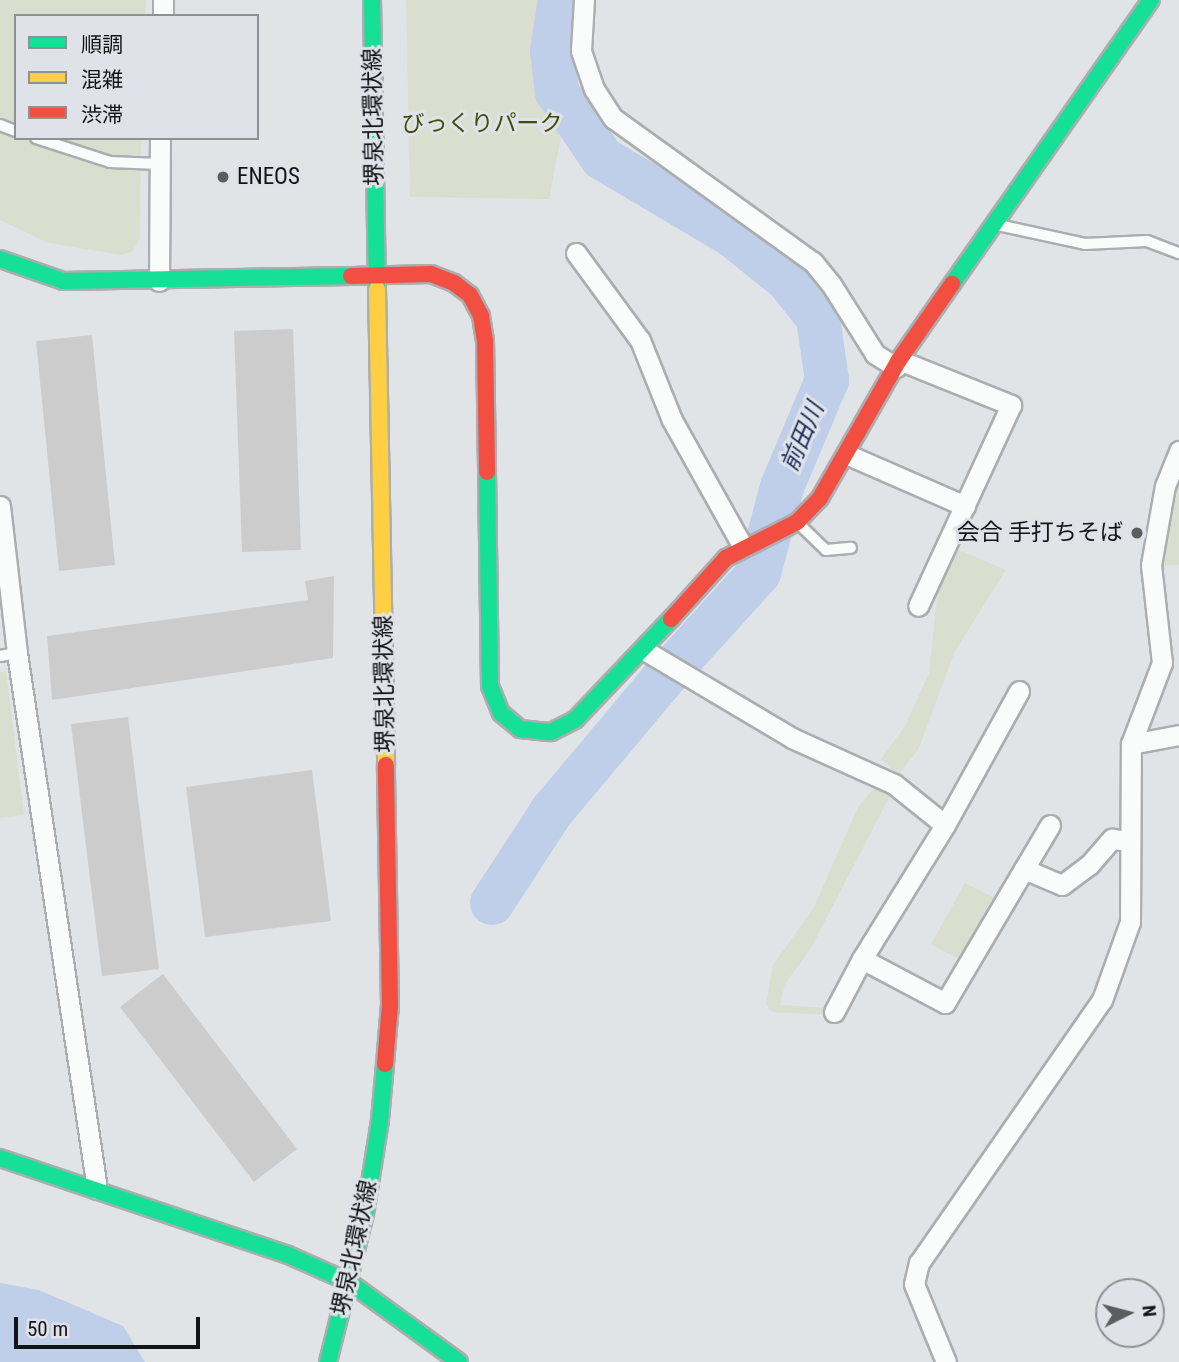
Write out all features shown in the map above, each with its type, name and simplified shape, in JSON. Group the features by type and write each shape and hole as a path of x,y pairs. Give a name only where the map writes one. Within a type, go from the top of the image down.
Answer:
{"street":[{"name":"堺泉北環状線","path":"328,1362 365,1214 380,1121 390,1004 372,0"},
{"path":"584,0 581,51 594,89 613,118 813,262 831,284 875,354 1011,405 918,606"},
{"path":"0,259 63,281 431,274 454,283 470,295 481,316 485,354 489,686 501,713 520,729 551,732 576,719 644,650 726,558 746,545 793,524 820,498 897,364 1151,0"},
{"path":"159,281 160,140"},
{"path":"576,253 639,340 672,420 746,545"},
{"path":"946,1362 914,1284 919,1263 1102,1000 1130,922 1131,744 1162,663 1151,565 1164,486 1179,451"},
{"path":"846,454 965,506"},
{"path":"0,509 9,654 97,1189"},
{"path":"644,650 792,738 894,784 945,825"},
{"path":"834,1012 862,959 945,825 1019,691"},
{"path":"1131,744 1179,735"},
{"path":"862,959 945,1003 1050,825"},
{"path":"1024,869 1062,885 1089,865 1112,839 1130,841"},
{"path":"0,1158 286,1254 349,1282 459,1362"}],"lane":[{"path":"42,140 110,162 159,164"},
{"path":"994,224 1085,244 1147,242 1179,253"},
{"path":"793,524 826,550 851,548"}],"green space":[{"path":"0,0 146,0 145,14 14,14 14,140 141,140 140,239 132,252 120,255 48,243 0,220"},
{"name":"びっくりパーク","path":"406,0 550,0 544,37 546,84 563,126 549,199 410,197"},
{"path":"1179,481 1179,565 1163,566 1167,517"},
{"path":"955,548 1006,570 955,651 918,750 898,775 881,759 905,726 929,673 938,587"},
{"path":"6,671 24,815 0,818 0,672"},
{"path":"874,788 891,794 811,948 785,984 780,1005 829,1008 829,1015 772,1012 766,1005 773,965 814,907 858,807"},
{"path":"965,883 993,897 958,959 931,944"}],"water":[{"path":"0,1283 39,1290 123,1326 145,1362 0,1362"}],"building":[{"path":"293,329 301,550 242,552 234,331"},
{"path":"92,335 115,565 59,571 36,341"},
{"path":"334,576 333,658 52,700 47,636 308,600 305,581"},
{"path":"128,717 159,969 102,976 71,724"},
{"path":"312,770 331,921 205,937 186,787"},
{"path":"163,974 297,1149 254,1182 120,1007"}],"waterway":[{"name":"前田川","path":"492,903 552,811 661,681 759,573 782,487 827,380 818,318 788,280 732,235 602,158 557,92 552,51 560,0"}],"traffic: fast":[{"path":"372,0 377,289"},
{"path":"952,284 1151,0"},
{"path":"0,259 63,281 351,276"},
{"path":"487,472 490,686 501,713 520,729 551,732 576,719 671,619"},
{"path":"328,1362 365,1214 380,1120 385,1064"},
{"path":"0,1158 286,1254 349,1282 459,1362"}],"traffic: slow":[{"path":"377,289 386,765"}],"traffic: jam":[{"path":"351,276 431,274 454,283 470,295 481,316 485,340 487,472"},
{"path":"671,619 726,558 797,522 820,498 899,360 952,284"},
{"path":"385,1064 390,1005 386,765"}],"place":[{"name":"ENEOS","path":"223,177"},
{"name":"会合 手打ちそば","path":"1137,533"}]}
